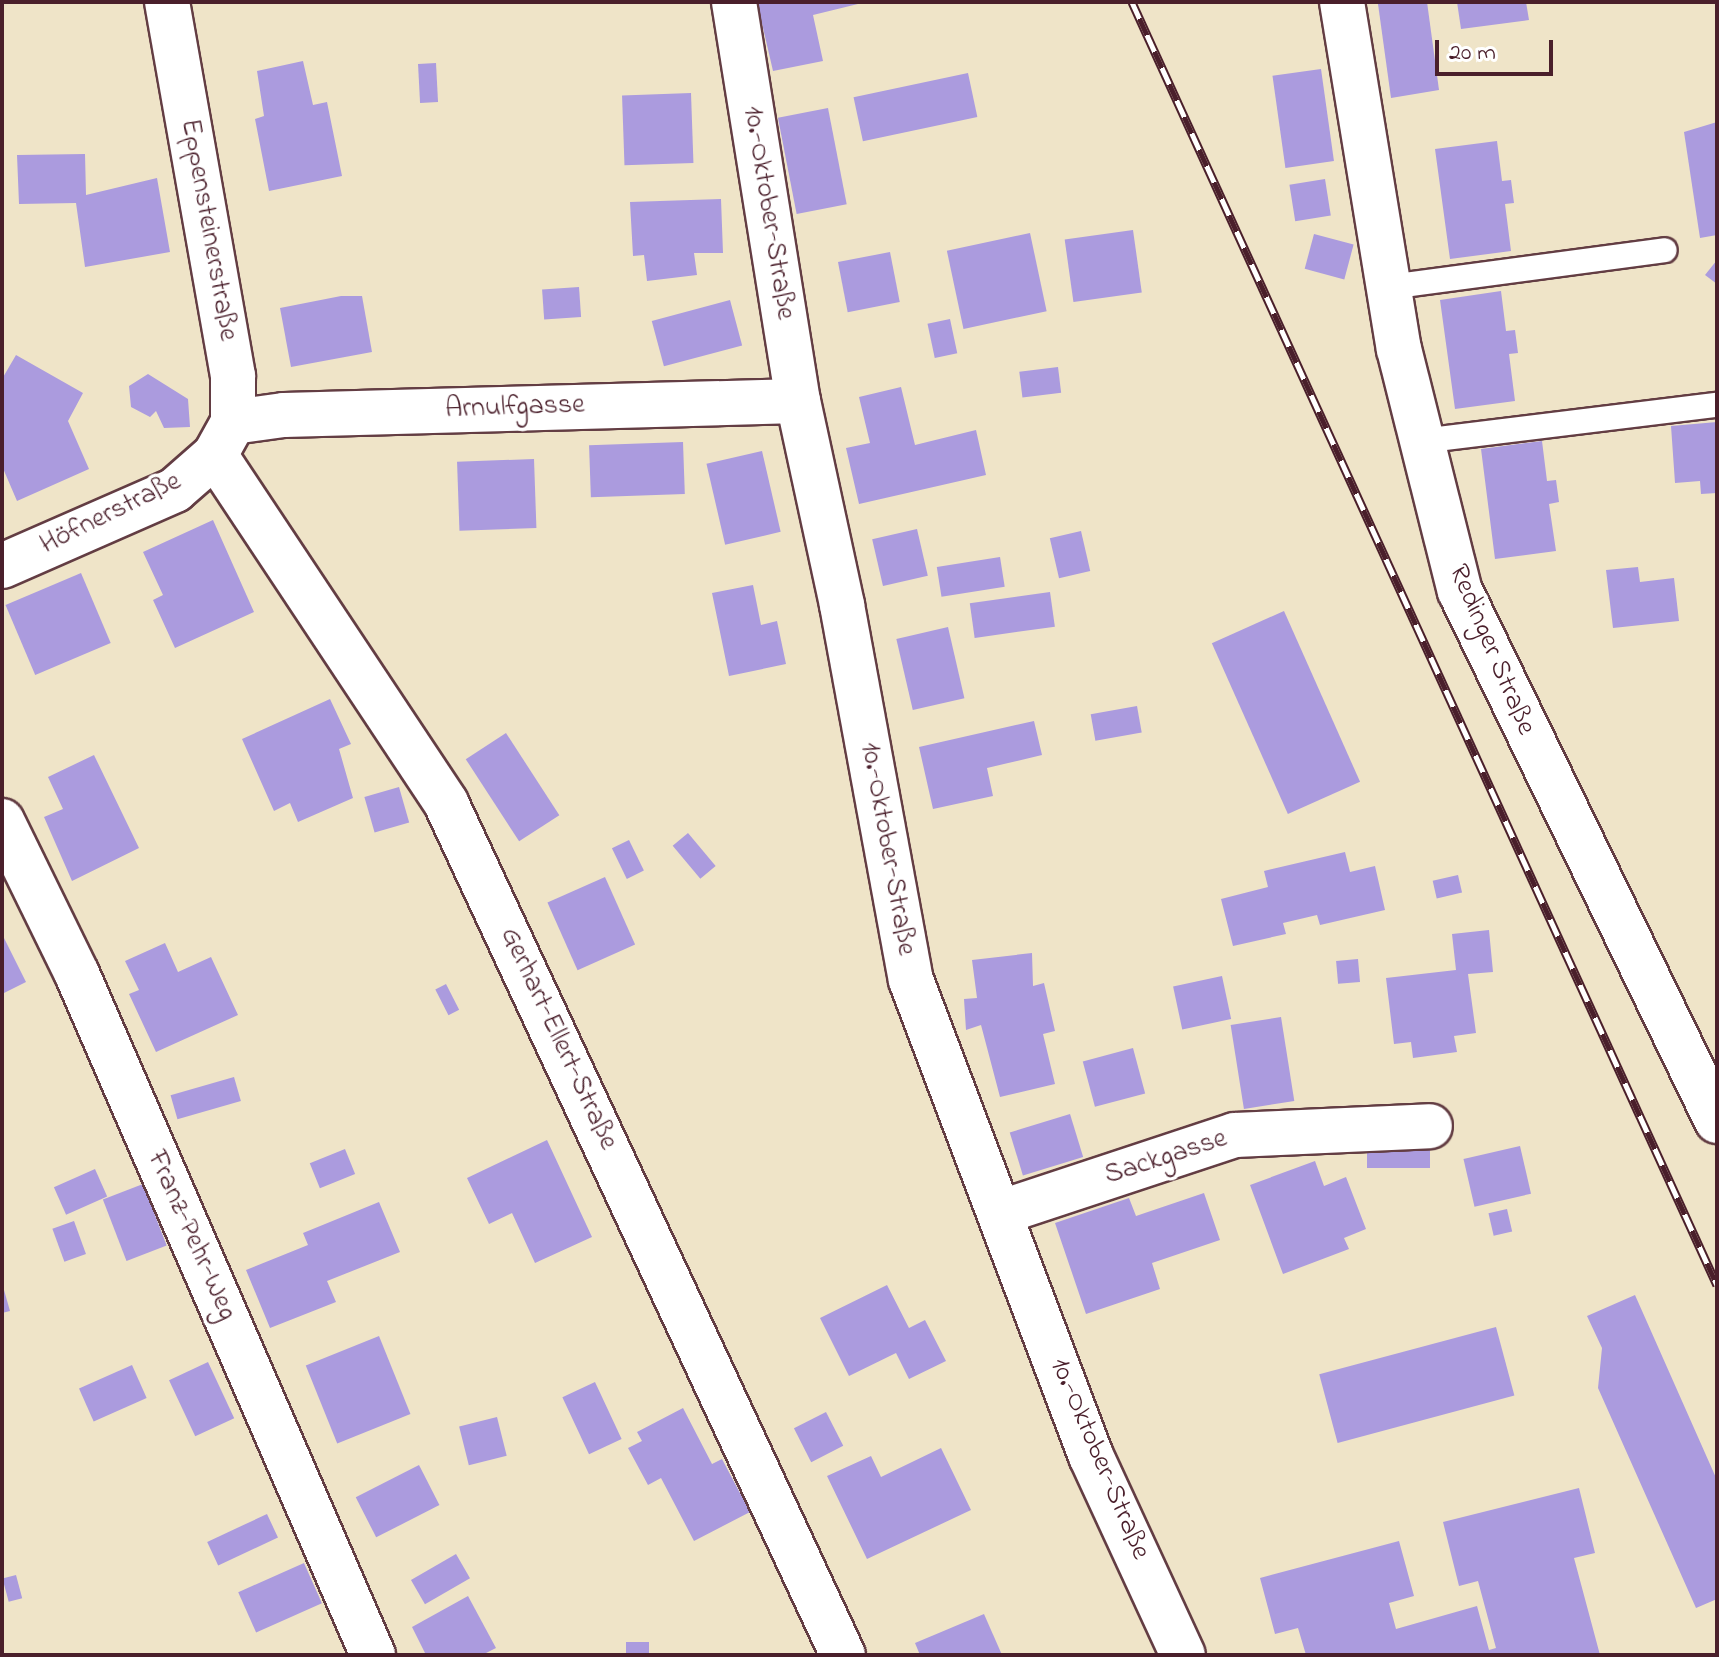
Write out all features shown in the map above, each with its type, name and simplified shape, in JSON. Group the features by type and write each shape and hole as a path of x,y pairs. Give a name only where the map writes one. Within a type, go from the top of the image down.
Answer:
{"street":[{"name":"Eppensteinerstraße","path":"167,2 233,376 224,438"},
{"name":"10.-Oktober-Straße","path":"734,2 798,401 842,605 911,980 1002,1212 1091,1456 1183,1655"},
{"name":"Redinger Straße","path":"1342,2 1389,287 1422,441 1460,591 1717,1121"},
{"name":"Arnulfgasse","path":"224,438 284,415 798,401"},
{"name":"Höfnerstraße","path":"2,566 175,490 224,438"},
{"name":"Gerhart-Ellert-Straße","path":"224,438 446,803 843,1655"},
{"name":"Franz-Pehr-Weg","path":"2,821 77,974 373,1655"},
{"name":"Sackgasse","path":"1002,1212 1235,1135 1430,1126"}],"lane":[{"path":"1389,287 1665,250"},
{"path":"1422,441 1717,405"}],"building":[{"path":"757,2 862,3 813,15 823,61 773,71"},
{"path":"1427,2 1439,90 1391,98 1378,4"},
{"path":"1457,2 1526,2 1529,20 1461,29"},
{"path":"303,61 313,105 327,102 342,176 269,191 255,119 264,116 257,71"},
{"path":"436,63 438,102 420,103 418,64"},
{"path":"1321,69 1334,161 1285,168 1272,76"},
{"path":"968,73 977,117 863,141 854,97"},
{"path":"691,93 693,163 624,165 622,95"},
{"path":"828,108 847,204 797,214 778,118"},
{"path":"1717,122 1717,235 1700,238 1684,132"},
{"path":"1497,141 1502,181 1511,180 1514,203 1505,204 1511,251 1450,259 1435,149"},
{"path":"85,154 86,195 157,178 170,252 85,267 76,203 19,204 17,155"},
{"path":"1325,179 1331,216 1295,221 1289,185"},
{"path":"721,199 723,253 694,253 697,275 647,281 644,255 633,256 630,202"},
{"path":"1133,230 1142,292 1073,302 1065,240"},
{"path":"1030,233 1047,311 963,329 947,251"},
{"path":"1314,234 1354,245 1344,279 1305,269"},
{"path":"890,252 900,302 848,312 838,262"},
{"path":"1717,260 1717,284 1705,275"},
{"path":"579,287 581,317 544,320 542,290"},
{"path":"1501,291 1506,331 1515,330 1518,353 1509,354 1515,401 1455,409 1440,300"},
{"path":"341,296 362,296 372,352 291,367 280,308"},
{"path":"730,300 742,345 664,366 652,321"},
{"path":"950,319 957,353 935,358 928,324"},
{"path":"16,355 83,393 68,421 89,469 17,501 2,466 2,379"},
{"path":"1058,367 1061,393 1022,398 1019,372"},
{"path":"148,374 188,399 190,427 164,428 156,411 150,417 131,407 129,386"},
{"path":"901,387 915,445 976,430 986,475 859,504 846,448 870,443 859,397"},
{"path":"1717,422 1717,493 1701,494 1700,481 1675,483 1671,426"},
{"path":"1542,441 1547,481 1556,480 1559,502 1549,504 1556,551 1495,559 1481,449"},
{"path":"683,442 685,494 591,497 589,445"},
{"path":"762,451 781,532 725,545 706,464"},
{"path":"534,459 536,528 459,531 457,462"},
{"path":"213,520 254,612 175,648 153,600 163,595 143,552"},
{"path":"917,529 928,576 883,586 872,539"},
{"path":"1081,531 1090,571 1059,578 1050,538"},
{"path":"1000,557 1005,587 941,597 937,567"},
{"path":"1638,567 1640,582 1674,578 1679,621 1613,628 1606,570"},
{"path":"81,573 111,643 35,675 6,605"},
{"path":"753,585 761,625 777,621 786,664 729,676 712,593"},
{"path":"1050,592 1055,627 975,638 970,603"},
{"path":"1284,611 1360,782 1288,814 1212,643"},
{"path":"948,627 964,698 913,710 896,639"},
{"path":"330,699 351,744 339,749 353,798 298,822 290,803 274,811 242,739"},
{"path":"1137,706 1142,733 1095,741 1091,714"},
{"path":"1034,721 1042,755 987,768 993,796 933,809 919,747"},
{"path":"506,733 559,815 519,841 466,759"},
{"path":"94,755 139,848 72,881 44,817 63,809 48,777"},
{"path":"399,787 409,823 375,832 364,797"},
{"path":"688,833 716,866 700,879 673,846"},
{"path":"629,840 644,871 627,879 612,848"},
{"path":"1345,852 1350,872 1375,866 1385,910 1320,925 1317,915 1283,923 1286,934 1233,946 1221,899 1268,887 1264,871"},
{"path":"1458,875 1462,893 1437,898 1433,881"},
{"path":"605,877 635,945 578,970 547,903"},
{"path":"1489,930 1493,972 1468,974 1476,1033 1454,1036 1457,1052 1413,1058 1411,1042 1394,1044 1386,978 1456,970 1452,934"},
{"path":"2,934 26,982 2,994"},
{"path":"165,943 178,972 211,957 238,1015 156,1052 129,994 139,990 125,961"},
{"path":"1032,953 1033,986 1044,983 1055,1031 1043,1034 1055,1084 1000,1097 981,1025 966,1030 964,999 977,998 972,960"},
{"path":"1358,959 1360,982 1338,984 1336,961"},
{"path":"1222,976 1231,1019 1182,1029 1173,986"},
{"path":"446,984 459,1010 448,1015 435,989"},
{"path":"1281,1017 1294,1101 1244,1109 1231,1025"},
{"path":"1133,1048 1145,1093 1095,1107 1083,1061"},
{"path":"234,1077 241,1101 177,1119 171,1095"},
{"path":"1070,1114 1083,1157 1023,1175 1010,1132"},
{"path":"547,1140 592,1237 535,1263 512,1213 489,1224 467,1178"},
{"path":"1367,1143 1430,1143 1430,1168 1367,1168"},
{"path":"1520,1146 1531,1194 1475,1207 1463,1159"},
{"path":"345,1149 355,1174 320,1188 310,1163"},
{"path":"1315,1161 1324,1186 1346,1177 1366,1229 1344,1238 1349,1249 1283,1274 1250,1185"},
{"path":"95,1169 107,1196 66,1215 54,1187"},
{"path":"143,1184 167,1246 127,1261 103,1199"},
{"path":"1204,1193 1220,1240 1152,1263 1160,1289 1086,1314 1055,1223 1129,1198 1136,1216"},
{"path":"379,1202 400,1252 327,1281 336,1302 270,1328 246,1270 308,1245 303,1233"},
{"path":"1507,1209 1512,1231 1494,1236 1488,1213"},
{"path":"74,1221 86,1254 64,1262 52,1229"},
{"path":"2,1283 10,1311 2,1313"},
{"path":"887,1285 909,1328 925,1320 946,1361 909,1379 896,1353 849,1376 820,1318"},
{"path":"1635,1295 1717,1480 1717,1599 1696,1608 1598,1388 1602,1348 1587,1316"},
{"path":"1496,1327 1514,1396 1338,1443 1319,1374"},
{"path":"379,1336 410,1414 337,1443 306,1366"},
{"path":"208,1362 234,1418 195,1436 169,1380"},
{"path":"132,1365 147,1398 94,1421 79,1389"},
{"path":"595,1382 622,1439 589,1454 562,1397"},
{"path":"683,1408 712,1464 722,1459 750,1512 694,1541 661,1478 648,1485 628,1448 642,1441 637,1432"},
{"path":"826,1412 843,1446 811,1462 794,1428"},
{"path":"497,1417 507,1456 469,1465 459,1426"},
{"path":"941,1448 971,1510 867,1559 827,1476 871,1456 881,1477"},
{"path":"419,1465 439,1505 376,1537 356,1497"},
{"path":"1579,1488 1595,1553 1574,1558 1600,1655 1306,1655 1298,1628 1275,1634 1260,1578 1399,1541 1414,1596 1389,1603 1396,1629 1477,1606 1489,1650 1496,1648 1478,1581 1459,1586 1443,1522"},
{"path":"267,1514 278,1538 218,1565 207,1542"},
{"path":"456,1554 470,1578 425,1604 411,1580"},
{"path":"304,1563 322,1603 256,1632 238,1592"},
{"path":"16,1575 22,1598 9,1602 2,1579"},
{"path":"468,1596 496,1648 482,1655 426,1655 412,1627"},
{"path":"984,1614 1002,1655 920,1655 915,1643"},
{"path":"626,1642 649,1642 649,1655 626,1655"}],"railway":[{"path":"1132,2 1717,1285"}]}
